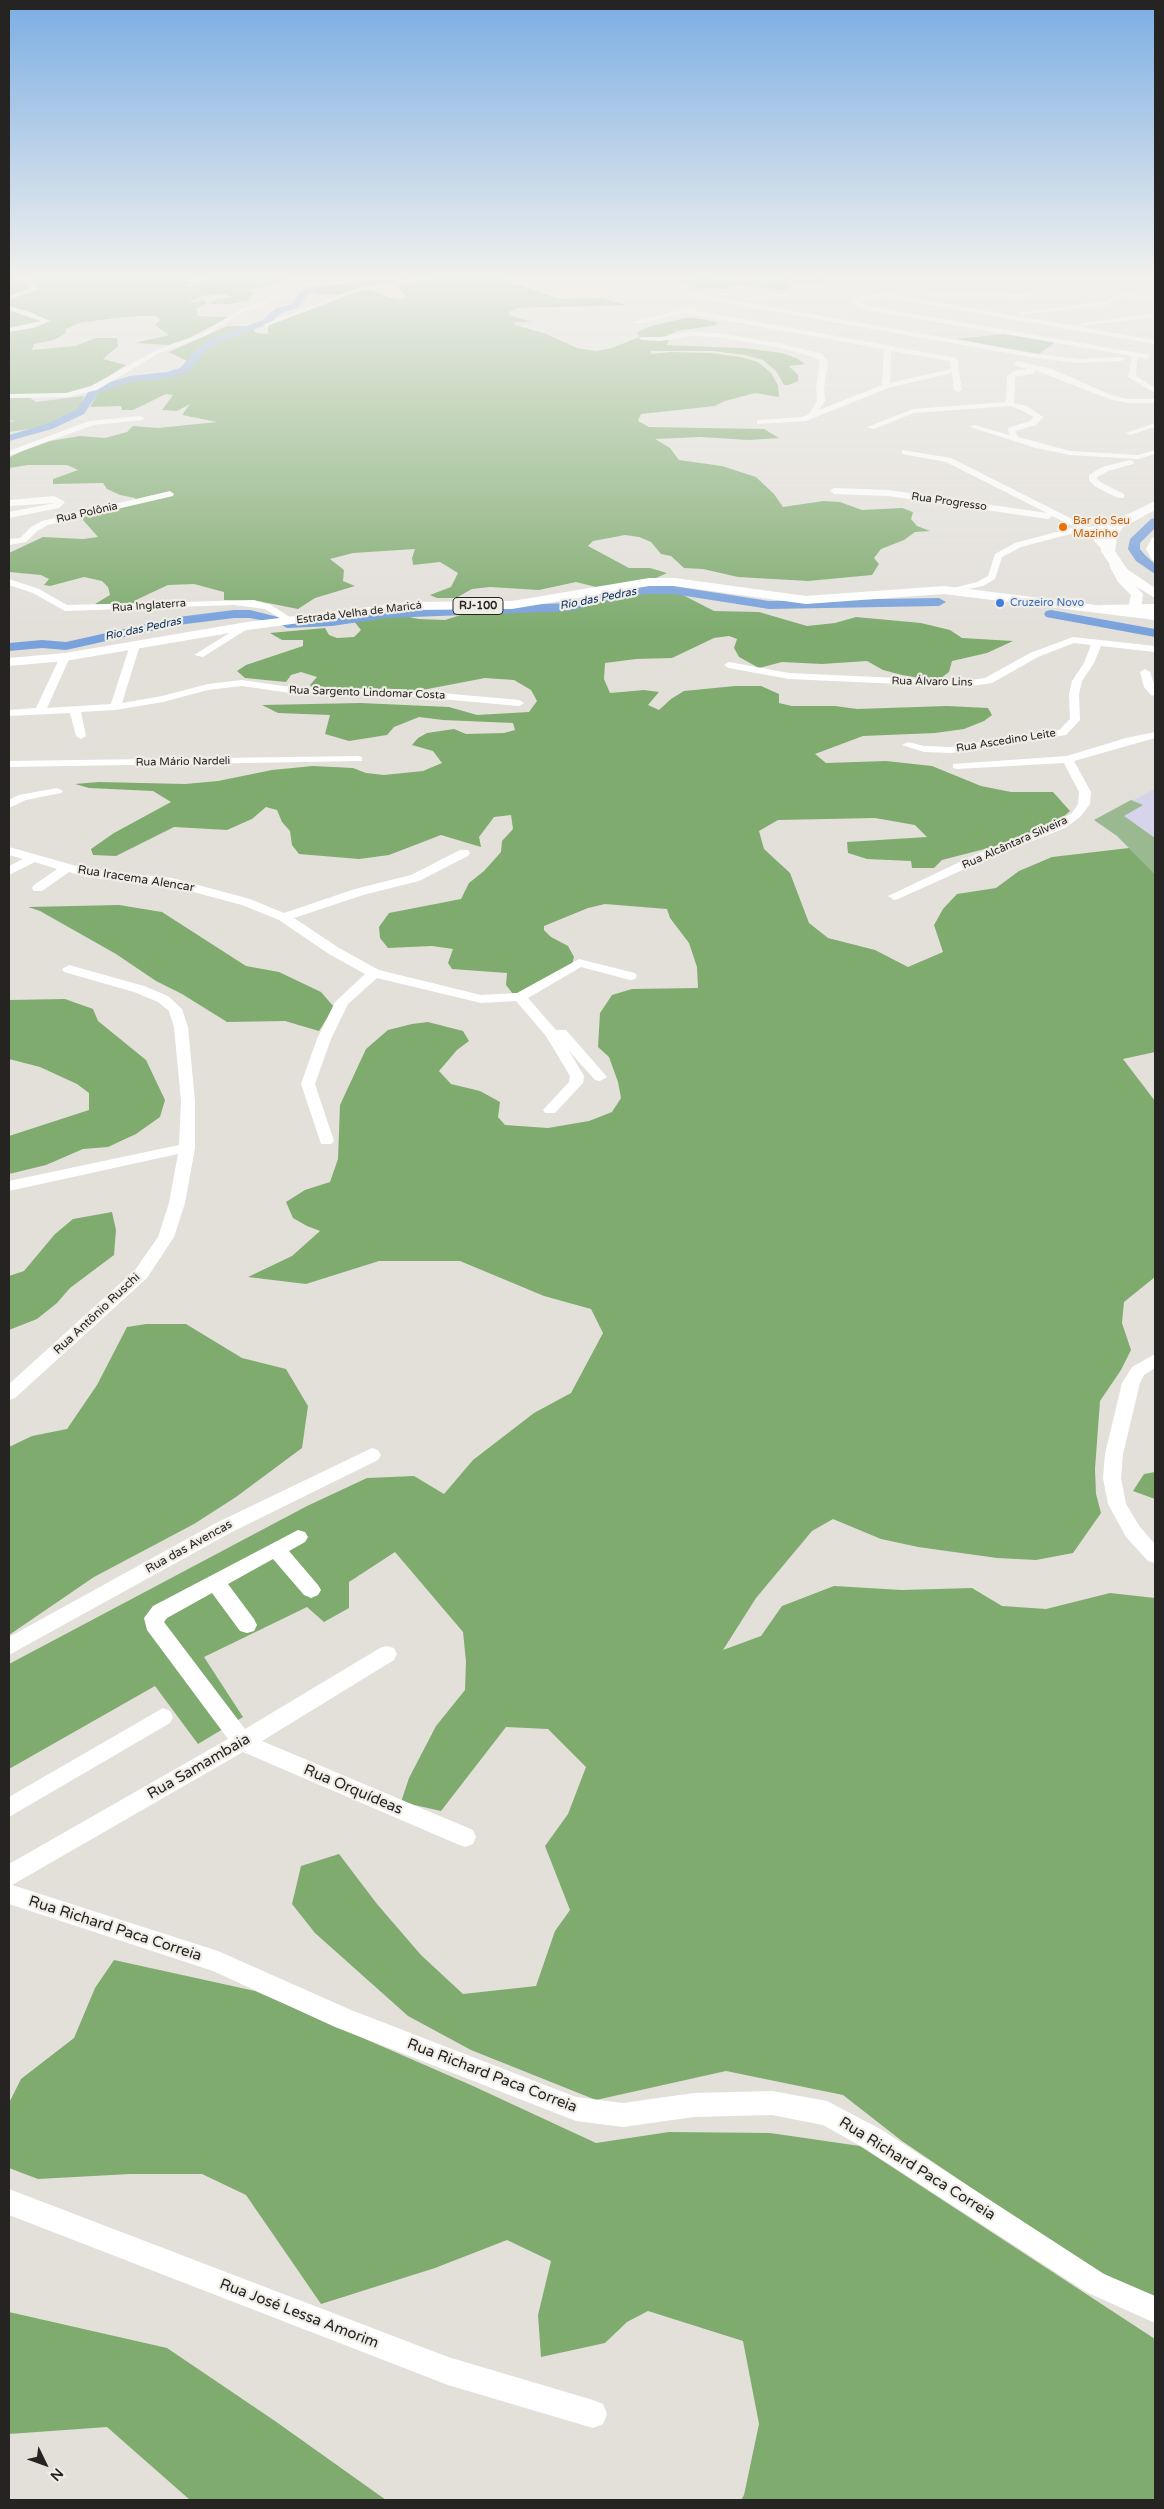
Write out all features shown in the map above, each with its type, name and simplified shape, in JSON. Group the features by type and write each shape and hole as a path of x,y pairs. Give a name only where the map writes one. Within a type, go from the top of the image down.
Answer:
{"highway":[{"path":"1155,505 1117,525 1110,537 1108,551 1115,565 1131,579 1155,594"},
{"path":"1155,512 1129,527 1124,533 1122,541 1124,550 1130,560 1155,579"},
{"path":"1101,609 1155,608"}],"main road":[{"path":"1115,565 1122,579 1137,594 1137,607 1155,616"},
{"name":"Estrada Velha de Maricá","path":"9,662 65,657 247,626 410,606 512,605 649,582 675,582 806,600 974,587"},
{"name":"RJ-100","path":"974,587 1101,609"}],"street":[{"path":"9,396 61,395"},
{"path":"814,414 821,401 821,395"},
{"path":"760,422 803,419 863,395"},
{"path":"1010,395 1010,404"},
{"path":"1104,395 1133,401 1155,401"},
{"path":"871,427 913,412 1010,404 1024,408 1039,417 1033,423 1011,430 1015,439"},
{"path":"9,454 92,423 140,418"},
{"path":"1130,433 1155,425"},
{"path":"974,427 1070,453 1138,457"},
{"path":"905,452 948,460 1094,535 1099,544 1108,551"},
{"path":"1121,496 1099,485 1092,480 1092,477 1105,469 1155,452"},
{"name":"Rua Progresso","path":"834,491 888,494 1062,518"},
{"name":"Rua Polônia","path":"9,542 23,540 34,529 45,523 170,494"},
{"name":"Rua Polônia","path":"9,503 54,499 61,502 56,506 9,515"},
{"path":"974,587 992,577 998,556 1006,550 1039,538 1082,529 1102,529 1117,525"},
{"path":"1155,540 1151,549 1155,558"},
{"name":"Rua Inglaterra","path":"9,582 16,588 36,591 65,608 234,602 254,603 268,607 291,621"},
{"path":"199,655 247,626"},
{"name":"Rua Álvaro Lins","path":"729,665 796,676 899,682 979,683 1067,641 1098,641 1155,649"},
{"name":"Rua Ascedino Leite","path":"908,745 951,750 1062,733 1075,720 1074,694 1077,681 1089,663 1098,641"},
{"path":"115,708 136,645"},
{"path":"40,712 65,657"},
{"path":"1145,672 1149,687 1155,694"},
{"name":"Rua Sargento Lindomar Costa","path":"9,713 115,708 163,699 208,687 242,683 297,691 396,692 519,703"},
{"path":"75,710 81,736"},
{"path":"1068,759 1130,740 1155,735"},
{"name":"Rua Mário Nardeli","path":"9,764 358,758"},
{"name":"Rua Ascedino Leite","path":"957,766 1068,759"},
{"name":"Rua Alcântara Silveira","path":"894,896 983,856 1061,825 1076,815 1084,804 1085,792 1068,759"},
{"path":"9,805 23,797 57,791"},
{"name":"Rua Iracema Alencar","path":"9,851 86,873 152,879 190,886 246,902 284,917 334,950 374,973 481,999 524,995"},
{"path":"284,917 359,892 415,878 464,853"},
{"path":"9,871 32,858"},
{"path":"38,888 66,868"},
{"path":"524,995 579,963 630,976"},
{"name":"Rua Antônio Ruschi","path":"9,1394 141,1274 166,1237 178,1203 187,1148 188,1101 182,1027 175,1009 163,999 139,989 69,970"},
{"path":"326,1141 308,1084 324,1039 342,1002 374,973"},
{"path":"524,995 600,1077"},
{"path":"524,995 552,1034 577,1076 576,1083 550,1110"},
{"path":"9,1186 187,1148"},
{"path":"1155,1360 1138,1371 1131,1384 1114,1454 1112,1478 1117,1504 1133,1532 1155,1556"},
{"name":"Rua das Avencas","path":"9,1647 223,1528 372,1455"},
{"path":"242,1742 154,1624 154,1618 160,1612 298,1537"},
{"path":"276,1549 311,1590"},
{"path":"215,1582 247,1625"},
{"name":"Rua Samambaia","path":"9,1876 242,1742 387,1654"},
{"path":"9,1808 163,1717"},
{"name":"Rua Orquídeas","path":"242,1742 465,1837"},
{"name":"Rua Richard Paca Correia","path":"9,1894 218,1962 344,2019 576,2109 623,2115 694,2104 772,2103 827,2113 873,2139 1095,2282 1155,2310"},
{"name":"Rua José Lessa Amorim","path":"9,2202 448,2371 593,2414"}],"shaded area":[{"path":"1155,789 1155,874 1117,836 1094,820"}],"green space":[{"path":"97,395 164,395 133,410 122,410 121,406 90,407"},
{"path":"173,395 747,395 725,401 715,406 641,414 638,421 649,427 764,429 779,438 749,440 701,437 655,439 670,448 679,460 722,466 756,477 774,494 783,507 823,501 840,502 862,510 902,508 913,512 911,519 917,526 930,531 915,532 904,540 881,549 874,558 879,564 872,575 808,581 738,577 703,569 684,568 671,556 661,554 651,542 639,537 625,535 593,541 588,546 629,568 650,568 667,573 654,579 596,587 576,582 539,590 490,587 472,589 456,598 437,598 430,595 451,587 458,573 440,562 413,565 412,558 415,549 353,553 330,559 344,570 343,581 355,586 315,598 298,609 258,601 224,600 224,592 194,584 168,585 138,599 134,604 99,606 95,604 110,595 108,587 102,581 84,577 50,586 44,585 49,579 41,575 9,572 9,553 43,537 83,539 98,537 83,520 83,514 95,507 136,501 135,498 120,495 107,489 103,483 53,484 53,479 78,470 67,465 28,465 9,468 10,457 38,443 80,436 105,438 127,432 133,426 158,428 217,422 182,415 190,404 177,411 162,410"},
{"path":"84,396 78,411 38,428 9,432 9,422 15,421 9,420 9,398 30,398 36,402"},
{"path":"646,590 673,590 714,611 759,612 807,626 835,623 856,617 921,623 950,630 962,638 1013,641 987,653 952,661 949,672 937,681 883,670 867,661 822,664 782,662 759,668 739,657 734,648 737,639 729,636 714,638 672,658 636,659 605,663 604,679 610,693 644,690 659,692 648,705 659,710 684,691 735,686 761,686 779,694 779,703 792,706 835,706 857,709 947,706 988,708 992,715 984,721 964,729 935,733 863,736 815,754 826,763 886,761 932,766 981,786 1011,792 1053,792 1070,811 1063,817 1038,830 1004,844 942,860 934,868 912,868 911,861 867,859 848,853 847,842 927,837 915,825 875,818 778,820 759,831 764,849 790,873 809,923 828,938 875,950 908,967 943,952 934,925 943,909 957,894 996,888 1019,871 1052,857 1129,848 1155,874 1155,1052 1123,1059 1155,1101 1155,1277 1124,1302 1122,1323 1131,1350 1121,1370 1100,1401 1095,1469 1096,1494 1101,1513 1073,1553 1036,1560 997,1558 918,1547 881,1539 833,1519 812,1531 756,1598 723,1650 761,1636 782,1606 834,1586 902,1590 972,1588 1002,1606 1046,1609 1110,1593 1155,1598 1155,2297 1103,2277 902,2141 843,2095 726,2071 596,2100 471,2050 408,2016 315,1933 292,1904 301,1866 339,1854 377,1904 421,1955 463,1994 536,1986 555,1931 570,1910 545,1846 568,1814 586,1767 548,1729 506,1727 441,1811 401,1802 409,1778 436,1726 465,1690 466,1661 463,1632 395,1552 349,1582 349,1608 324,1622 307,1607 204,1657 243,1717 198,1744 155,1686 9,1769 9,1664 307,1506 367,1478 414,1476 444,1494 473,1460 534,1413 571,1393 603,1333 591,1309 544,1296 460,1261 379,1261 306,1284 248,1277 292,1256 320,1231 293,1218 286,1202 305,1190 330,1182 338,1159 340,1105 366,1049 388,1030 412,1024 428,1022 463,1031 469,1041 457,1050 439,1071 451,1084 480,1091 500,1102 498,1117 505,1125 548,1128 589,1121 612,1112 621,1098 618,1082 609,1057 598,1047 600,1013 612,995 632,989 698,988 697,967 689,943 670,918 667,909 605,904 588,908 544,926 544,930 551,937 568,946 574,957 572,965 524,992 513,994 506,985 507,973 452,969 448,963 453,949 432,946 388,948 380,938 379,927 389,913 461,899 469,883 484,871 501,852 502,841 513,829 511,815 494,817 479,837 481,847 441,835 389,855 359,859 299,854 292,845 290,831 282,822 277,810 266,807 252,819 227,830 174,827 116,856 93,855 91,849 114,833 171,802 153,791 89,788 75,784 99,782 185,784 218,781 272,770 313,766 353,768 366,773 384,775 423,771 442,763 433,751 412,745 418,738 427,733 454,729 466,734 504,733 515,730 513,723 419,717 394,727 387,735 349,741 325,734 330,715 278,713 262,705 361,703 449,707 477,715 529,712 537,701 531,690 514,680 485,678 417,691 313,689 310,685 317,677 301,672 291,675 286,682 245,678 237,671 246,665 303,646 303,640 282,640 270,633 325,628 329,635 337,638 354,637 361,630 353,620 399,615 419,619 445,620 467,613 560,609 616,594"},
{"path":"1131,800 1143,805 1124,816 1155,838 1155,874 1117,836 1094,820"},
{"path":"119,905 162,912 246,966 279,972 321,992 334,1007 319,1031 285,1021 227,1022 182,994 156,981 116,954 40,911 28,907"},
{"path":"65,999 93,1009 98,1021 146,1060 165,1100 160,1117 136,1134 108,1147 83,1149 46,1165 9,1174 9,1136 89,1110 89,1093 77,1084 40,1067 9,1059 9,1000"},
{"path":"112,1212 116,1230 114,1255 70,1288 57,1303 37,1319 9,1330 9,1276 24,1271 55,1234 73,1219"},
{"path":"146,1324 186,1324 242,1358 286,1369 308,1406 302,1448 236,1497 194,1524 94,1577 9,1635 9,1447 32,1436 67,1429 97,1385 127,1327"},
{"path":"1155,1472 1155,1499 1133,1491 1144,1474"},
{"path":"114,1960 255,1991 473,2086 596,2143 669,2132 770,2133 860,2146 1155,2339 1155,2500 741,2500 744,2495 759,2424 743,2341 648,2311 627,2322 605,2343 541,2357 538,2315 551,2261 507,2240 435,2268 321,2304 246,2195 202,2174 130,2174 38,2179 9,2168 9,2103 21,2079 74,2038 95,1988"},
{"path":"9,2312 167,2348 275,2421 386,2500 190,2500 107,2427 9,2434"}],"waterway":[{"path":"9,438 48,427 80,412 92,395"},
{"path":"1155,522 1134,542 1134,549 1140,558 1155,570"},
{"name":"Rio das Pedras","path":"287,624 332,622 386,614 505,611 570,607 616,594 646,590 673,590 769,605 939,602"},
{"name":"Rio das Pedras","path":"9,647 42,644 66,646 178,621 234,614 250,614 277,621"},
{"name":"Rio das Pedras","path":"1051,614 1155,633"}],"place":[{"name":"Bar do Seu Mazinho","path":"1063,527"},
{"name":"Cruzeiro Novo","path":"1000,603"}]}
